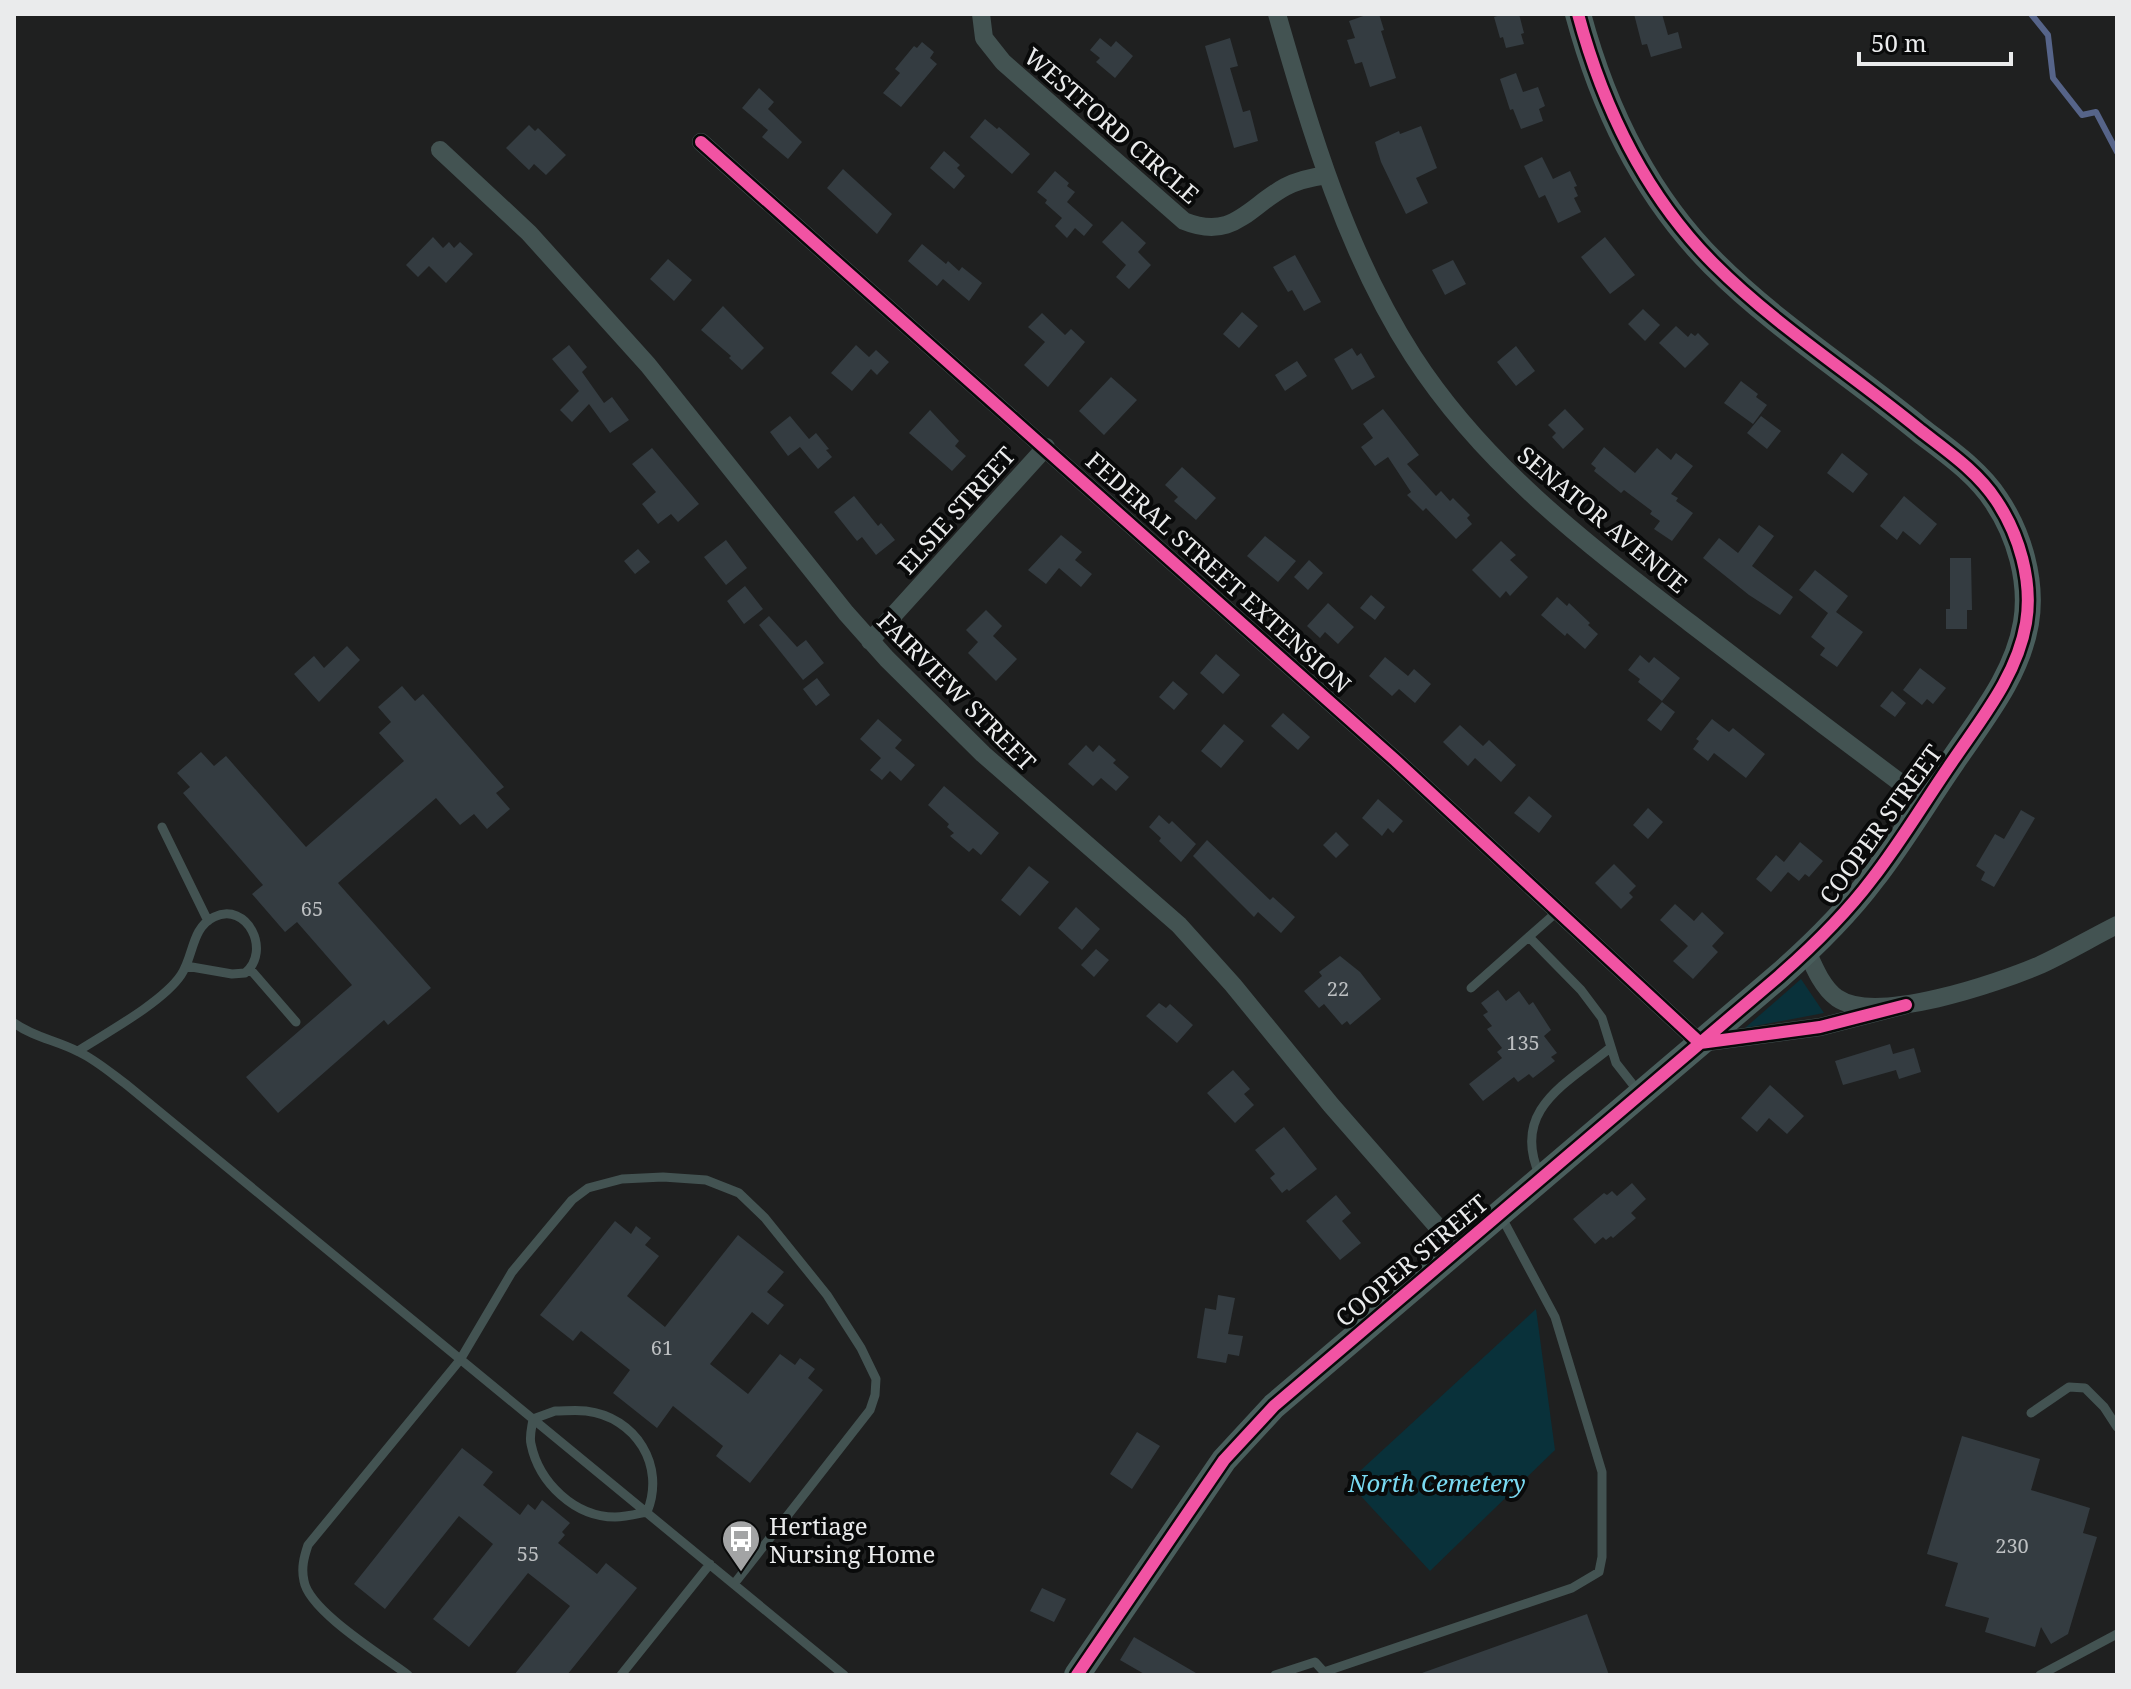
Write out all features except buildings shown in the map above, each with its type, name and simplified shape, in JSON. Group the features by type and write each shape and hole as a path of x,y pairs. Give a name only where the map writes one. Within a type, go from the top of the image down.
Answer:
{"street":[{"name":"WESTFORD CIRCLE","path":"981,14 984,38 1012,72 1184,221 1204,226 1235,223 1287,186 1327,175"},
{"name":"SENATOR AVENUE","path":"1277,14 1327,175 1359,254 1397,331 1444,399 1499,463 1545,509 1602,556 1926,802"},
{"name":"COOPER STREET","path":"1077,1675 1240,1441 1304,1378 1807,951 1872,879 1987,712 2019,649 2026,623 2027,597 2022,561 2012,528 1997,501 1969,468 1760,304 1698,246 1655,191 1629,149 1604,92 1578,14"},
{"name":"FEDERAL STREET EXTENSION","path":"701,142 1395,760 1700,1043"},
{"name":"FAIRVIEW STREET","path":"440,150 518,221 648,365 870,641 907,681 983,754 1179,925 1457,1249"},
{"name":"ELSIE STREET","path":"870,641 1046,447"},
{"path":"1700,1043 1820,1027 1967,990 2038,965 2117,925"},
{"path":"1807,951 1821,980 1839,999 1862,1006 1906,1005"}],"lane":[{"path":"162,827 208,921"},
{"path":"1471,988 1558,911"},
{"path":"78,1051 146,1006 177,980 198,934 208,921 229,915 247,923 257,943 256,959 245,973 232,974 186,966"},
{"path":"1529,937 1581,990 1602,1018 1616,1063 1640,1093"},
{"path":"250,969 296,1022"},
{"path":"14,1023 31,1036 78,1051 127,1085 844,1675"},
{"path":"1541,1179 1531,1156 1535,1116 1547,1100 1610,1048"},
{"path":"408,1675 318,1607 304,1584 302,1564 308,1545 460,1360 512,1272 572,1200 588,1188 622,1179 663,1177 706,1180 739,1193 765,1218 827,1295 861,1348 876,1379 870,1410 734,1584"},
{"path":"1275,1675 1315,1662 1325,1674 1572,1588 1599,1572 1602,1557 1602,1472 1555,1317 1499,1213"},
{"path":"2031,1413 2069,1387 2085,1388 2104,1407 2117,1427"},
{"path":"533,1419 555,1411 588,1411 613,1419 634,1432 646,1451 651,1467 652,1499 647,1512"},
{"path":"533,1419 530,1441 539,1467 558,1495 588,1513 616,1517 647,1512"},
{"path":"621,1675 710,1564"},
{"path":"2040,1675 2117,1634"}],"green space":[{"path":"1801,979 1824,1013 1745,1028"},
{"name":"North Cemetery","path":"1536,1309 1555,1450 1430,1571 1348,1482"}],"waterway":[{"path":"2031,14 2048,35 2053,78 2082,115 2096,112 2117,152"}],"cycle path":[{"path":"1077,1675 1224,1460 1274,1406 1779,976 1840,918 1893,851 1986,713 2015,661 2021,642 2028,607 2026,575 2017,543 1996,500 1961,462 1788,329 1738,287 1690,238 1648,180 1630,148 1600,83 1578,14"},
{"path":"701,142 1395,760 1700,1043 1820,1027 1906,1005"}],"place":[{"name":"Hertiage Nursing Home","path":"741,1573"}]}
